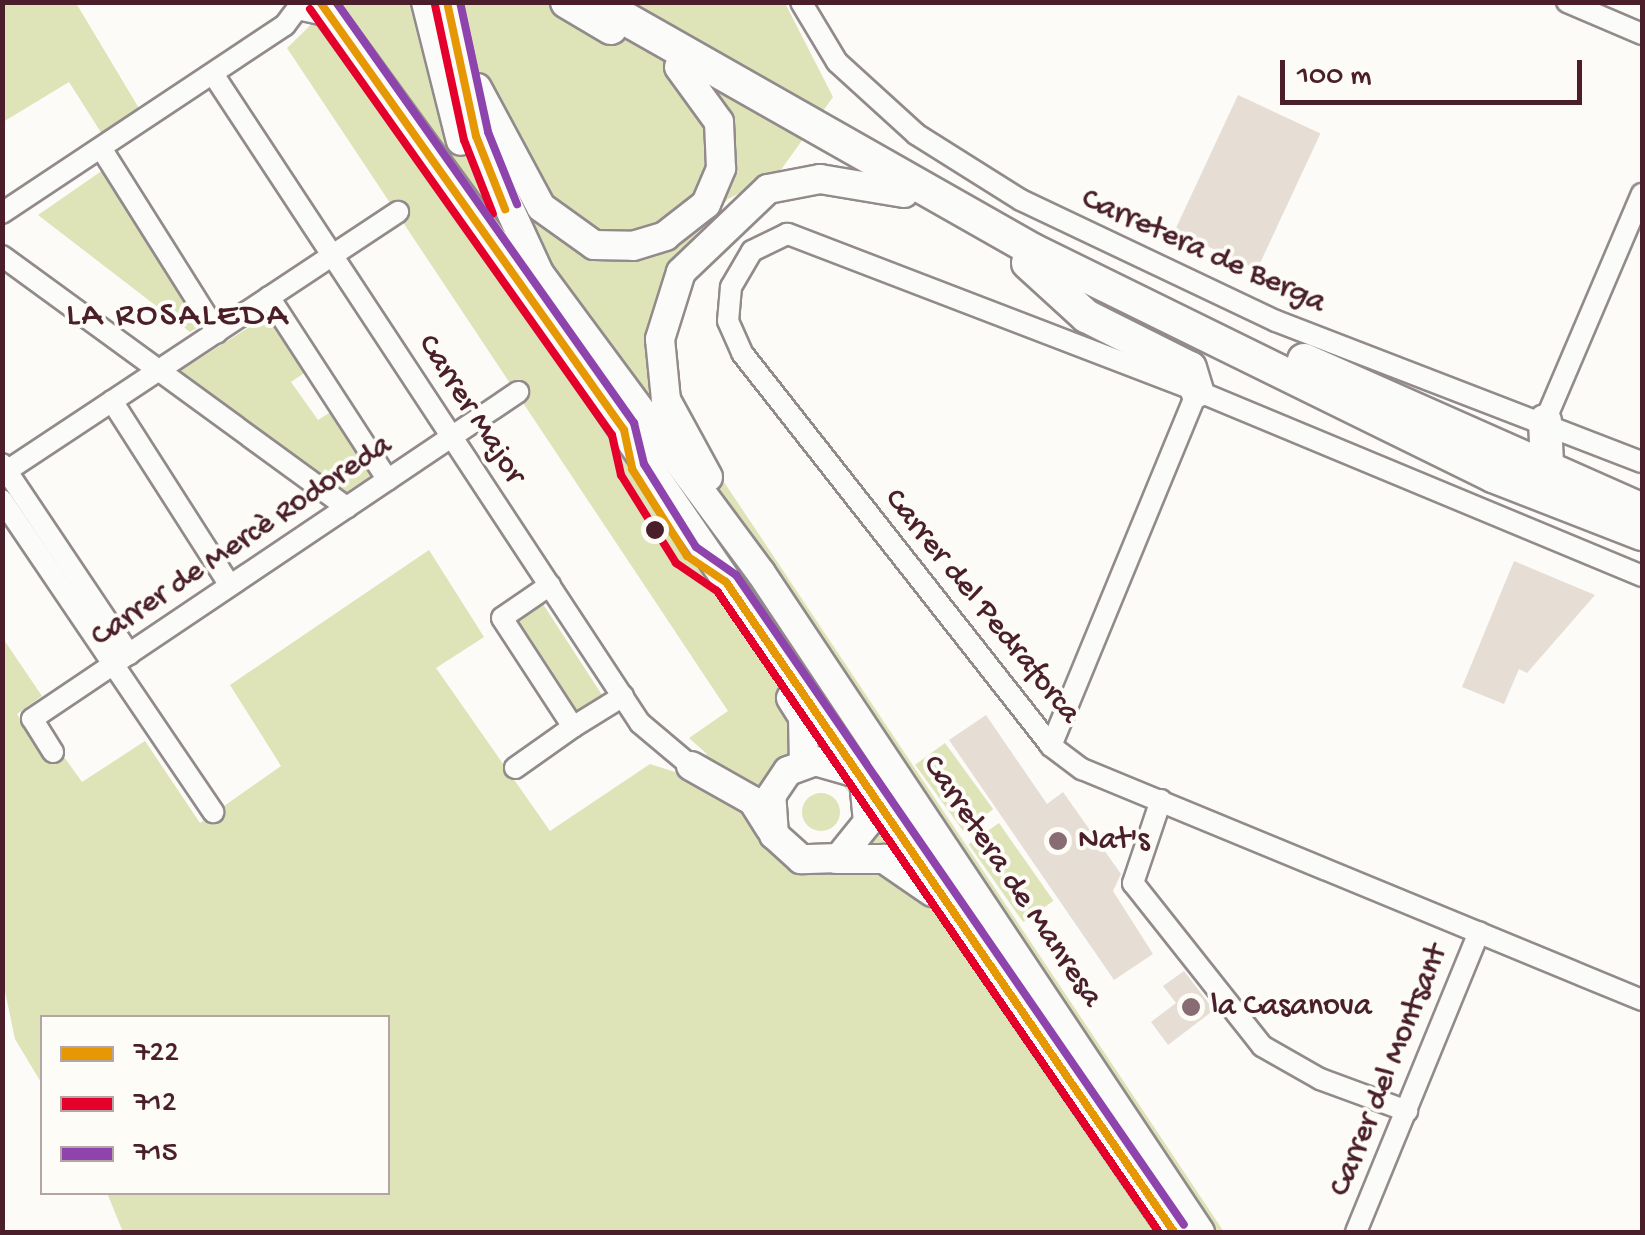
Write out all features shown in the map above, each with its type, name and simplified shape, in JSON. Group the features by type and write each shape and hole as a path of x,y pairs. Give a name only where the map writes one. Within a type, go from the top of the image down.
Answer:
{"main road":[{"path":"567,2 1028,263 1186,340 1276,370"},
{"path":"596,2 1033,250 1492,476 1642,534"},
{"path":"630,2 1043,236 1542,468 1642,510"},
{"path":"441,5 482,101 541,207 594,245 665,236 706,204 721,168 718,122 679,68"},
{"path":"441,5 447,100 497,246"},
{"path":"441,5 476,136 539,273 760,574"},
{"path":"317,9 497,246 1174,1232"},
{"path":"834,858 854,847 868,822 860,749 807,668 666,400 660,340 680,272 768,189 820,180 904,193"},
{"path":"1028,263 1086,316 1190,368 1197,391"},
{"path":"1432,417 1520,438 1545,421"},
{"path":"1545,421 1542,468 1547,484 1642,523"},
{"name":"Carretera de Manresa","path":"760,574 1010,940 1200,1232"},
{"path":"758,629 803,718 794,770 768,812 774,835"},
{"path":"691,766 753,801 774,835 801,859 884,858 956,915"},
{"path":"691,766 863,774 892,795 1010,940"}],"street":[{"name":"Carretera de Berga","path":"802,2 837,62 902,122 1021,200 1276,321 1545,421 1642,462"},
{"path":"1567,2 1642,34"},
{"path":"2,213 317,9"},
{"name":"Carrer Major","path":"214,74 640,723 691,766"},
{"path":"101,148 217,332"},
{"path":"1545,421 1642,194"},
{"path":"212,812 4,469 398,212"},
{"name":"Carrer del Pedraforca","path":"1197,391 787,234 752,252 731,288 728,321 742,354 1051,746 1082,769 1642,1000"},
{"path":"2,256 347,508"},
{"path":"270,297 388,480"},
{"path":"1051,746 1197,391 1642,576"},
{"name":"Carrer de Mercè Rodoreda","path":"53,752 32,719 518,392"},
{"path":"112,401 229,584"},
{"path":"2,500 120,659"},
{"path":"550,585 502,618 572,727"},
{"path":"514,768 622,696"},
{"path":"1162,800 1133,883 1262,1046 1407,1111"},
{"name":"Carrer del Montsant","path":"1356,1232 1479,932"}],"green space":[{"path":"2,3 76,3 140,110 102,134 69,82 3,122"},
{"path":"302,3 785,3 833,97 778,174 728,199 677,255 659,292 646,365 1224,1232 123,1232 108,1195 390,1195 390,1015 40,1015 40,1081 15,1039 3,982 2,637 42,696 17,714 49,761 62,754 82,782 145,741 200,823 281,766 230,685 429,550 484,637 436,668 550,831 650,764 678,773 707,754 689,738 728,711 287,48 319,17","holes":["809,776 835,778 854,797 855,823 825,848 800,842 785,820 788,794"]},
{"path":"103,170 205,323 190,332 38,215"},
{"path":"268,315 307,371 291,382 318,420 334,410 375,473 343,494 336,488 341,480 325,469 320,476 180,371"},
{"path":"541,601 604,698 577,716 514,618"},
{"path":"945,743 993,809 963,831 915,765"},
{"path":"821,793 834,799 840,812 834,825 821,831 808,825 802,812 808,799"},
{"path":"999,823 1053,901 1023,922 969,844"}],"building":[{"path":"1238,95 1320,133 1257,269 1175,231"},
{"path":"1514,561 1595,595 1527,673 1519,669 1504,704 1462,687"},
{"name":"Nat's","path":"986,715 1047,804 1063,792 1121,874 1113,891 1153,954 1114,980 949,740"},
{"name":"la Casanova","path":"1184,971 1214,1010 1168,1045 1151,1022 1176,1003 1163,986"}],"transit line":[{"name":"722","path":"320,2 624,430 632,469 687,556 726,582 1174,1232"},
{"name":"715","path":"336,2 634,423 644,464 696,547 736,575 1184,1225"},
{"name":"722","path":"447,2 476,136 505,209"},
{"name":"715","path":"460,2 488,132 517,204"},
{"name":"712","path":"435,5 464,140 493,214"},
{"name":"712","path":"310,9 612,435 621,475 676,563 717,591 1159,1232"}],"place":[{"name":"Nat's","path":"1058,841"},
{"name":"la Casanova","path":"1191,1007"}],"district":[{"name":"LA ROSALEDA","path":"178,317"}]}
